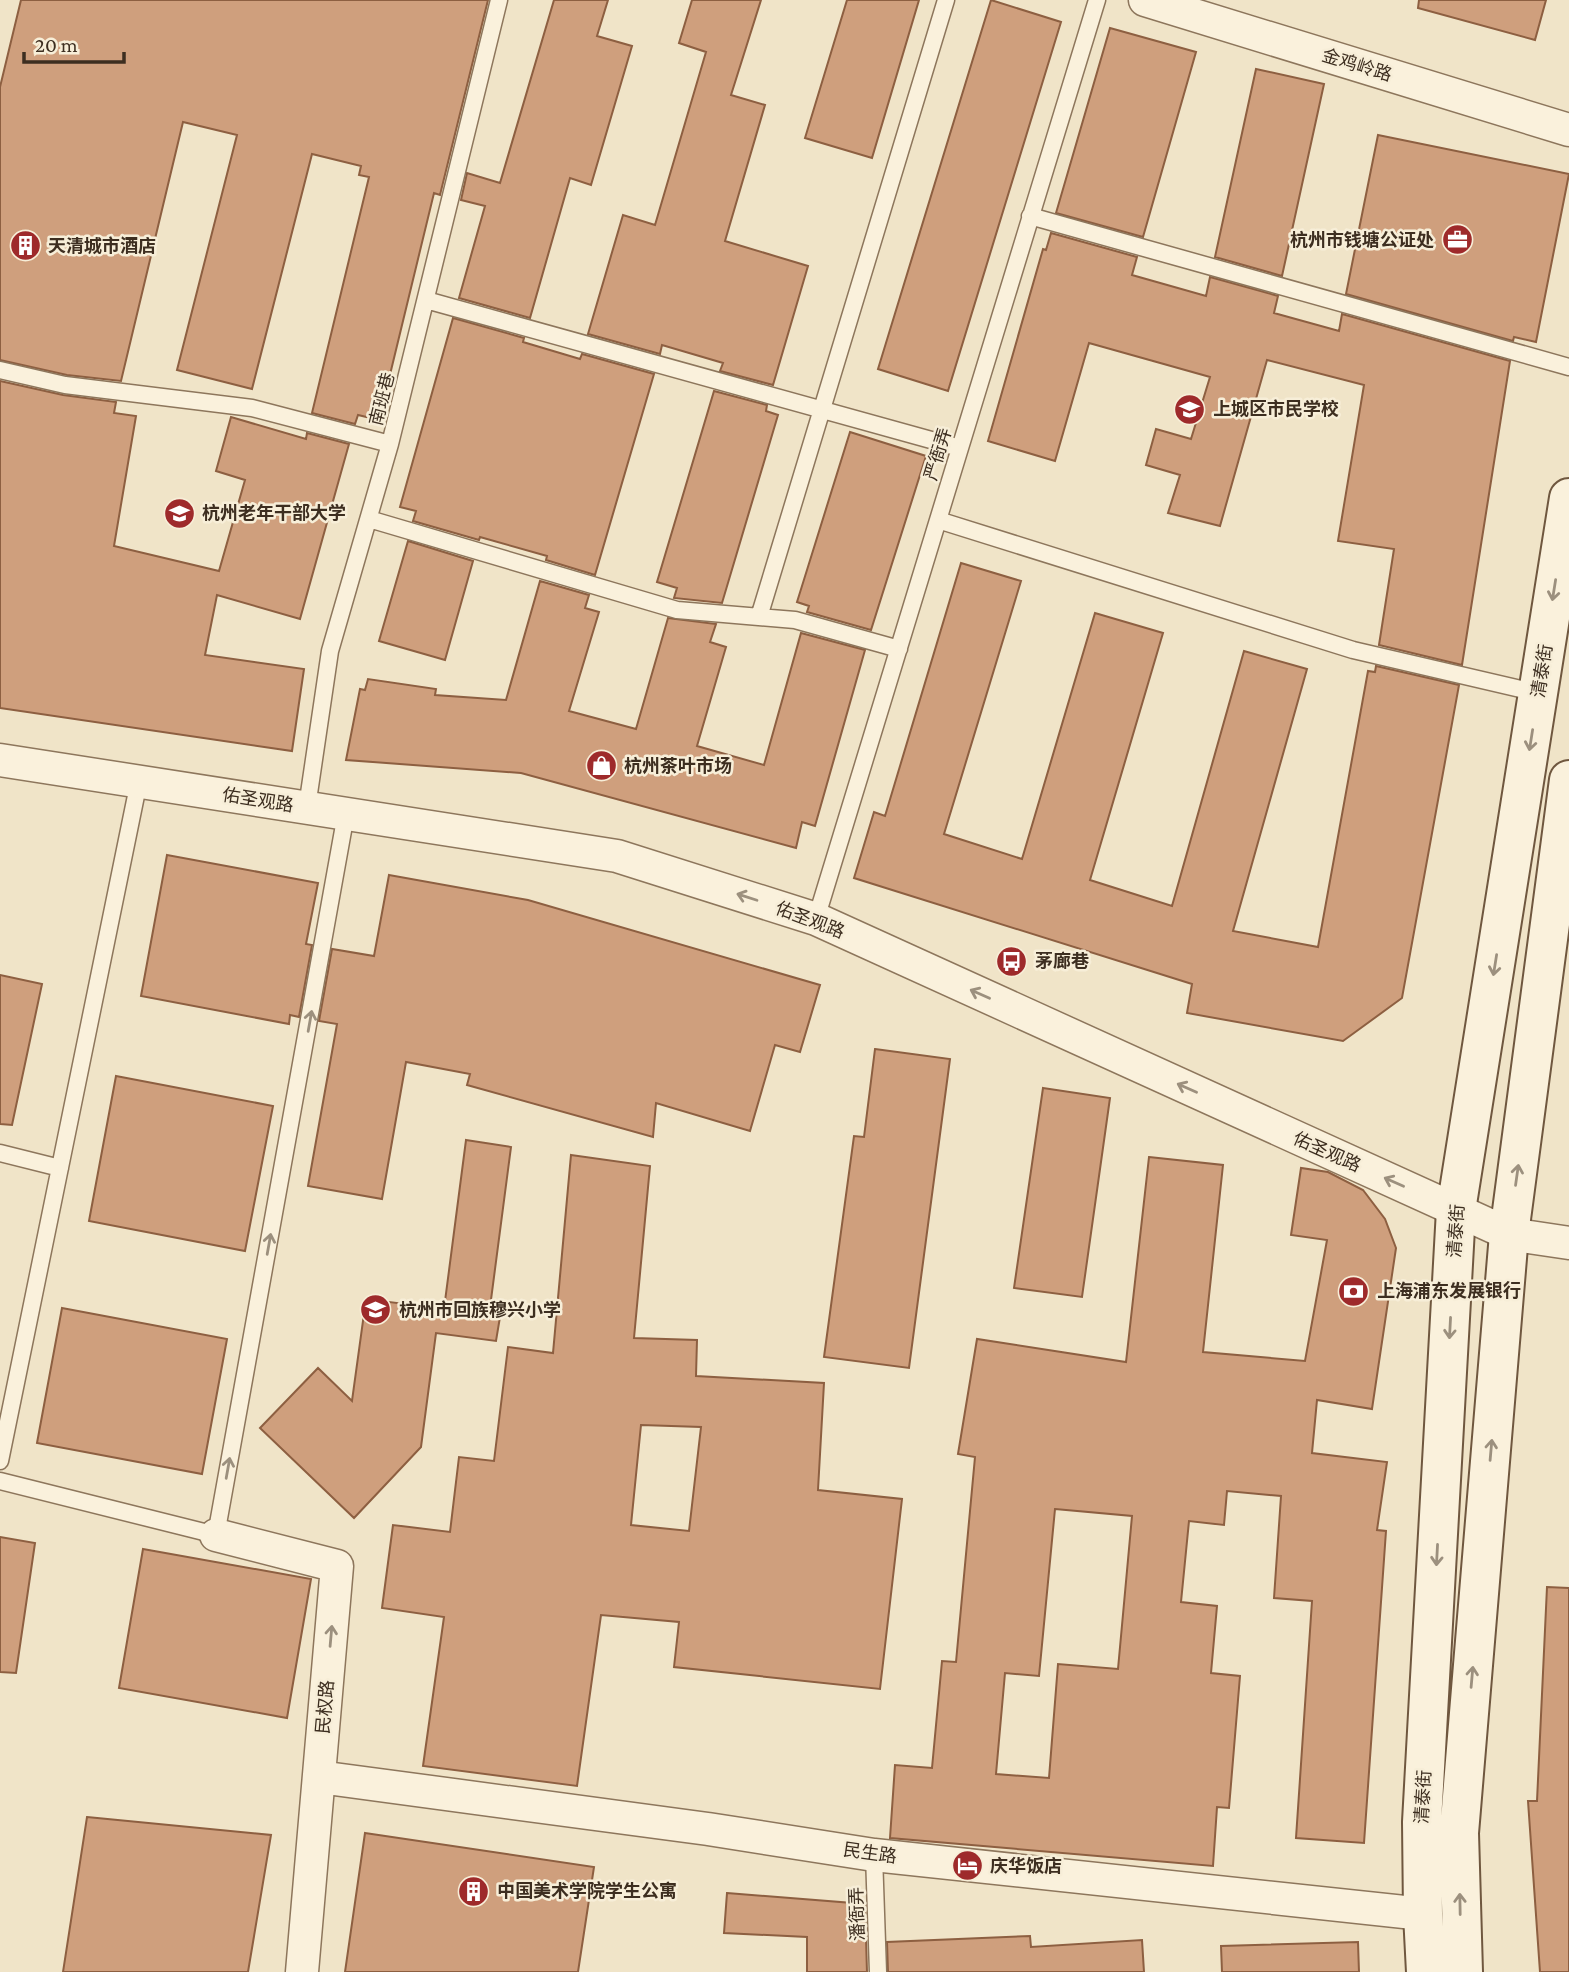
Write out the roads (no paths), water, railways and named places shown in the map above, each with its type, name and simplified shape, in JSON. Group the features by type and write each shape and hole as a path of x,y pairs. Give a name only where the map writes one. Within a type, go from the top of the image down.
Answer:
{"main road":[{"name":"清泰街","path":"1426,1972 1422,1822 1456,1210 1569,498"},
{"path":"1463,1972 1459,1833 1509,1234 1569,780"}],"street":[{"name":"金鸡岭路","path":"1144,0 1569,130"},
{"name":"佑圣观路","path":"0,760 617,856 817,919 1509,1234 1569,1243"},
{"name":"民权路","path":"216,1535 337,1566 302,1972"},
{"name":"民生路","path":"319,1777 694,1827 874,1855 1423,1914"}],"lane":[{"name":"南班巷","path":"307,807 330,650 390,444 499,0"},
{"path":"759,617 946,0"},
{"name":"严衙弄","path":"817,919 1097,0"},
{"path":"1030,216 1569,367"},
{"path":"426,300 960,448"},
{"path":"0,370 65,385 252,408 390,444"},
{"path":"369,519 677,610 795,620 899,649"},
{"path":"938,520 1353,650 1538,693"},
{"path":"0,1461 139,781"},
{"path":"0,1481 216,1535 346,814"},
{"path":"0,1153 60,1168"},
{"name":"潘衙弄","path":"874,1855 878,1972"}],"place":[{"name":"杭州市钱塘公证处","path":"1457,240"},
{"name":"天清城市酒店","path":"25,246"},
{"name":"上城区市民学校","path":"1190,409"},
{"name":"杭州老年干部大学","path":"179,513"},
{"name":"杭州茶叶市场","path":"601,766"},
{"name":"茅廊巷","path":"1012,961"},
{"name":"上海浦东发展银行","path":"1354,1291"},
{"name":"杭州市回族穆兴小学","path":"376,1310"},
{"name":"庆华饭店","path":"967,1866"},
{"name":"中国美术学院学生公寓","path":"474,1891"}]}
